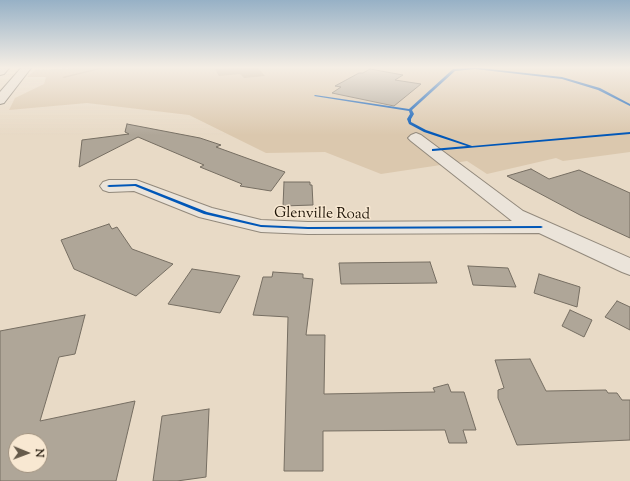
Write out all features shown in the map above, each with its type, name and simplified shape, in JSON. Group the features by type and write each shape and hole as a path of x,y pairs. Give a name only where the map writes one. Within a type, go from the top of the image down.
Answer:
{"main road":[{"path":"0,100 8,90"}],"street":[{"path":"416,138 516,215 630,267"},
{"name":"Glenville Road","path":"109,186 136,185 206,213 261,226 308,228 541,227"}],"shaded area":[{"path":"31,90 630,90 630,152 563,161 556,158 487,174 467,161 381,174 325,152 266,153 189,115 87,103 9,110 15,98"}],"building":[{"path":"336,90 413,90 394,106 332,93"},
{"path":"127,124 200,138 221,145 216,147 285,172 271,191 240,186 242,184 200,167 204,165 138,137 79,167 82,140 129,134 125,132"},
{"path":"531,169 549,179 579,170 630,193 630,238 580,215 507,176"},
{"path":"284,182 310,182 310,185 312,185 313,205 283,206"},
{"path":"109,224 112,229 117,227 132,249 173,264 136,296 74,269 61,240"},
{"path":"430,262 437,283 341,284 339,263"},
{"path":"468,266 508,268 516,287 473,285"},
{"path":"192,269 240,276 220,313 168,304"},
{"path":"273,272 303,274 303,278 313,279 306,335 325,335 324,394 435,392 433,388 448,384 451,392 464,392 476,430 463,430 467,443 449,443 445,430 323,431 323,471 284,471 288,317 253,315 263,277 272,277"},
{"path":"539,274 580,287 577,307 534,293"},
{"path":"617,301 630,307 630,330 605,317"},
{"path":"570,310 592,320 584,337 562,326"},
{"path":"85,315 75,354 59,357 40,421 135,401 116,481 0,481 0,331"},
{"path":"530,359 546,391 606,390 608,393 617,393 622,400 630,400 630,440 517,445 498,398 498,390 504,388 495,360"},
{"path":"209,409 206,477 177,481 153,481 162,416"}],"cycle path":[{"path":"432,90 410,110 412,114 409,119 410,123 425,131 471,146"},
{"path":"602,90 630,105"},
{"path":"315,96 410,110"},
{"path":"433,150 630,133"},
{"path":"109,186 136,185 206,213 261,226 308,228 541,227"}]}
